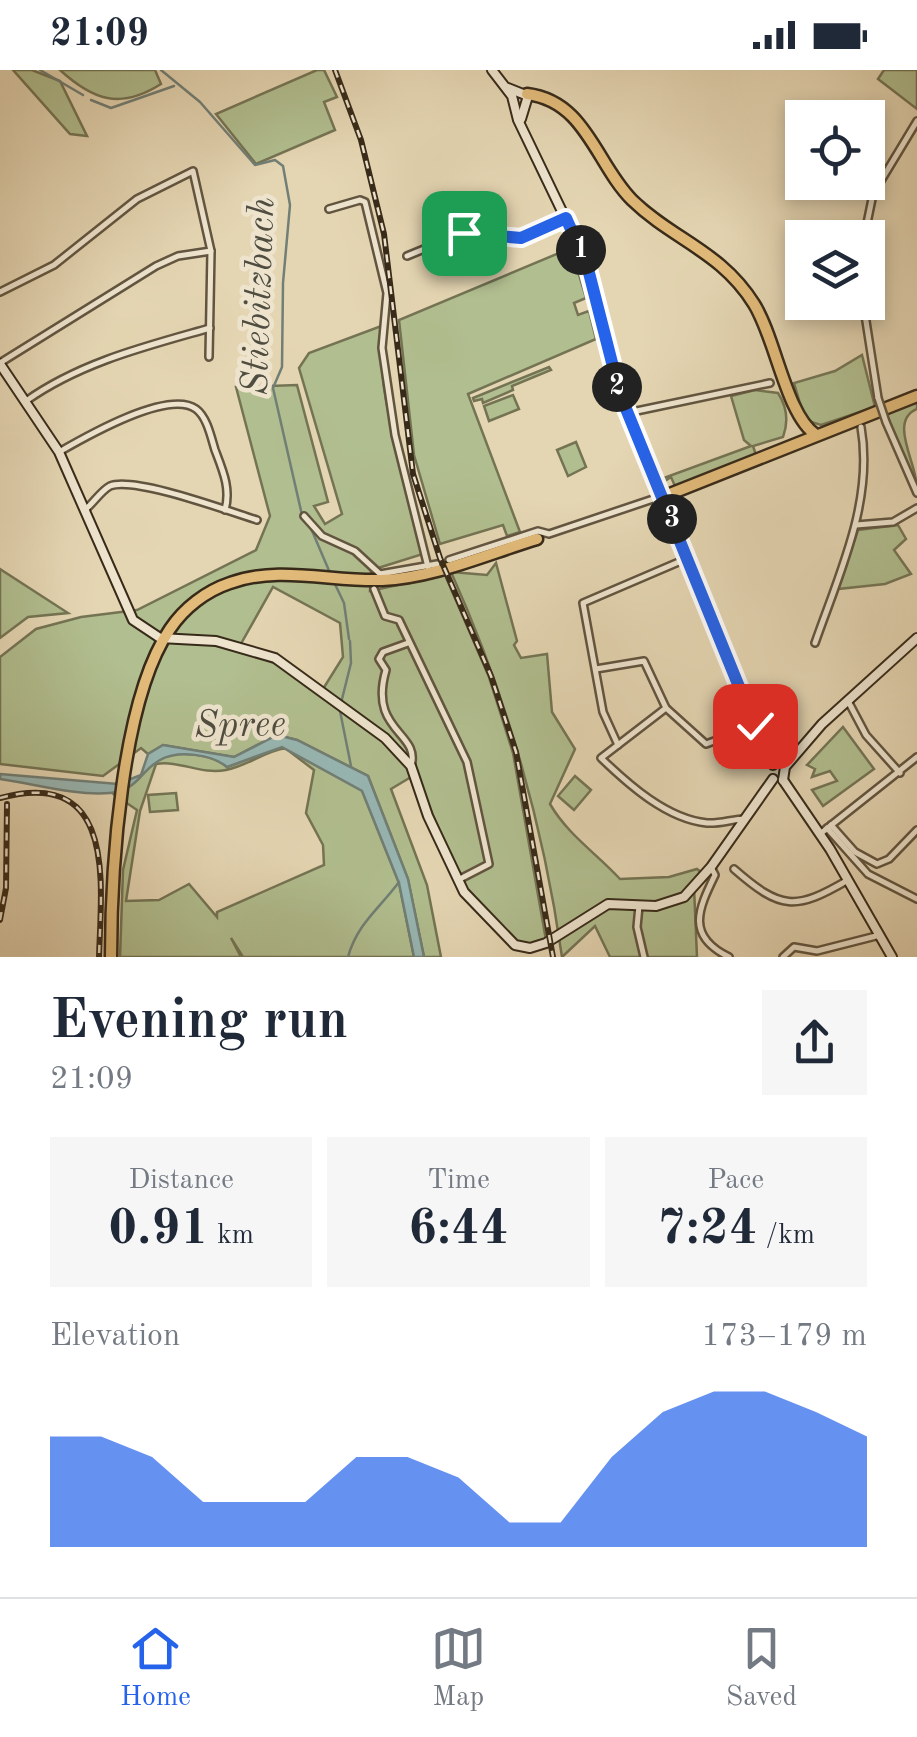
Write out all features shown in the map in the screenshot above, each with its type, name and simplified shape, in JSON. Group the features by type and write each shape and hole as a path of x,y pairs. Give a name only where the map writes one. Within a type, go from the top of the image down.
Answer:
{"main road":[{"path":"494,74 520,99 554,102 577,120 632,200 704,249 734,278 766,323 807,438"},
{"path":"520,99 522,126 587,265 627,413 666,495 773,764"},
{"path":"780,360 807,438"},
{"path":"0,363 59,452 88,508 128,613 141,628 164,639 210,640 269,656 385,738 411,766 457,880 491,924 526,948 560,937 608,904 660,906 684,896 712,867 786,767 848,700 917,638"},
{"path":"666,495 880,406 917,396"},
{"path":"111,957 120,816 138,716 164,639 188,608 230,583 267,575 346,579 413,576 537,539"},
{"path":"773,764 786,767"},
{"path":"773,764 769,772 826,829 848,880 892,957"}],"street":[{"path":"868,220 873,194 917,121"},
{"path":"0,292 54,265 137,199 193,171 211,251 209,358"},
{"path":"329,209 365,202 386,293 382,348 395,435 428,566"},
{"path":"407,256 464,233 521,238 566,218"},
{"path":"0,363 156,266 178,256 211,251"},
{"path":"866,320 880,406 917,494"},
{"path":"26,401 53,383 113,357 210,328"},
{"path":"627,413 770,383"},
{"path":"59,452 116,420 187,405 203,416 214,446 228,490 224,510"},
{"path":"815,642 856,525 863,477 861,427"},
{"path":"88,508 108,488 122,484 158,488 257,520"},
{"path":"449,560 538,531 549,534 666,495"},
{"path":"856,525 893,522 917,508"},
{"path":"304,516 322,536 355,551 380,574 437,564"},
{"path":"618,745 605,722 583,603 688,558"},
{"path":"374,589 385,616 397,618 467,762 477,797 488,864 457,880"},
{"path":"408,643 383,652 380,659 386,670 379,696 386,716 413,753 411,766"},
{"path":"596,669 644,661 666,708 706,744 755,726"},
{"path":"848,700 866,735 900,773"},
{"path":"666,708 601,758 663,806 702,822 745,819"},
{"path":"826,829 917,757"},
{"path":"826,829 877,864 889,859 917,830"},
{"path":"826,829 868,874 917,899"},
{"path":"712,867 715,875 698,910 702,933 709,950 730,957"},
{"path":"734,869 760,892 794,904 810,902 848,880"},
{"path":"639,906 637,927 644,957"},
{"path":"783,957 794,946 817,951 881,937"}],"green space":[{"path":"13,70 32,70 60,81 87,136 70,134"},
{"path":"60,70 155,70 161,84 133,97 108,98 84,88"},
{"path":"324,70 337,97 324,102 335,130 256,164 216,114"},
{"path":"884,70 917,70 917,109 878,79"},
{"path":"571,248 586,298 574,303 578,315 589,311 596,339 468,394 520,532 507,536 503,525 440,544 414,455 399,320"},
{"path":"384,325 381,351 388,409 423,554 378,568 348,546 371,571 370,591 445,575 489,677 513,753 546,940 525,946 516,943 462,885 410,760 387,736 323,689 343,657 340,623 273,587 238,649 277,664 369,728 404,759 411,777 391,789 427,885 441,957 424,957 408,879 368,776 297,740 277,735 234,757 163,745 148,754 141,748 103,776 0,764 0,657 36,629 81,617 137,610 256,550 270,516 236,387 297,385 328,502 314,506 325,524 342,514 299,368 309,353"},
{"path":"862,355 875,407 821,425 805,420 794,383 835,371"},
{"path":"549,367 551,370 512,386 513,390 483,403 482,399 474,401 473,398"},
{"path":"755,390 778,393 786,414 783,437 753,446 756,455 668,491 675,486 671,477 662,483 661,479 751,446 744,440 731,396"},
{"path":"513,395 519,409 489,421 484,406"},
{"path":"917,400 917,409 909,415 904,433 917,488 885,411"},
{"path":"576,442 586,467 568,476 557,450"},
{"path":"898,525 906,539 894,550 911,574 885,584 838,589 858,530"},
{"path":"496,563 517,641 514,645 521,658 547,654 552,712 575,749 550,804 620,879 669,877 697,869 702,873 694,887 697,957 610,957 595,926 562,957 545,857 520,761 489,666 451,572 487,575"},
{"path":"0,569 68,613 28,617 0,638"},
{"path":"843,727 874,769 823,806 812,790 837,781 830,771 812,777 815,769 807,765"},
{"path":"284,748 226,770 156,764 140,811 126,901 159,900 189,884 217,917 217,912 324,865 323,845 306,813 314,770 288,750 362,790 399,883 414,957 243,957 231,938 241,957 120,957 123,870 137,810 112,793 130,786 164,757 203,756 227,767"},
{"path":"575,776 591,790 574,810 558,796"},
{"path":"176,793 178,810 150,812 148,795"}],"water":[{"path":"277,735 297,740 368,776 408,879 424,957 414,957 399,883 362,791 282,747 227,767 204,756 167,757 153,764 126,789 110,793 69,791 0,779 0,774 118,784 141,775 148,754 163,745 234,757"}],"waterway":[{"path":"40,70 83,95"},
{"name":"Stiebitzbach","path":"161,70 200,102 255,165 275,160 283,166 290,205 283,283 282,367 273,388 302,515"},
{"path":"91,100 111,108 174,86"},
{"name":"Stiebitzbach","path":"310,526 330,573"},
{"name":"Stiebitzbach","path":"333,580 344,603 349,639"},
{"name":"Stiebitzbach","path":"341,703 351,663 350,641"},
{"name":"Stiebitzbach","path":"340,711 351,766"},
{"path":"348,957 363,926 399,882"}],"railway":[{"path":"335,70 361,140 384,234 413,474 440,558 491,676 516,752 553,957"},
{"path":"0,798 38,793 66,799 84,815 95,838 100,867 99,957"},
{"path":"0,920 6,888 7,804"}],"route":[{"path":"464,233 521,238 566,218 587,265 620,394 755,726"}],"water label":[{"name":"Spree","path":"240,723"}]}
